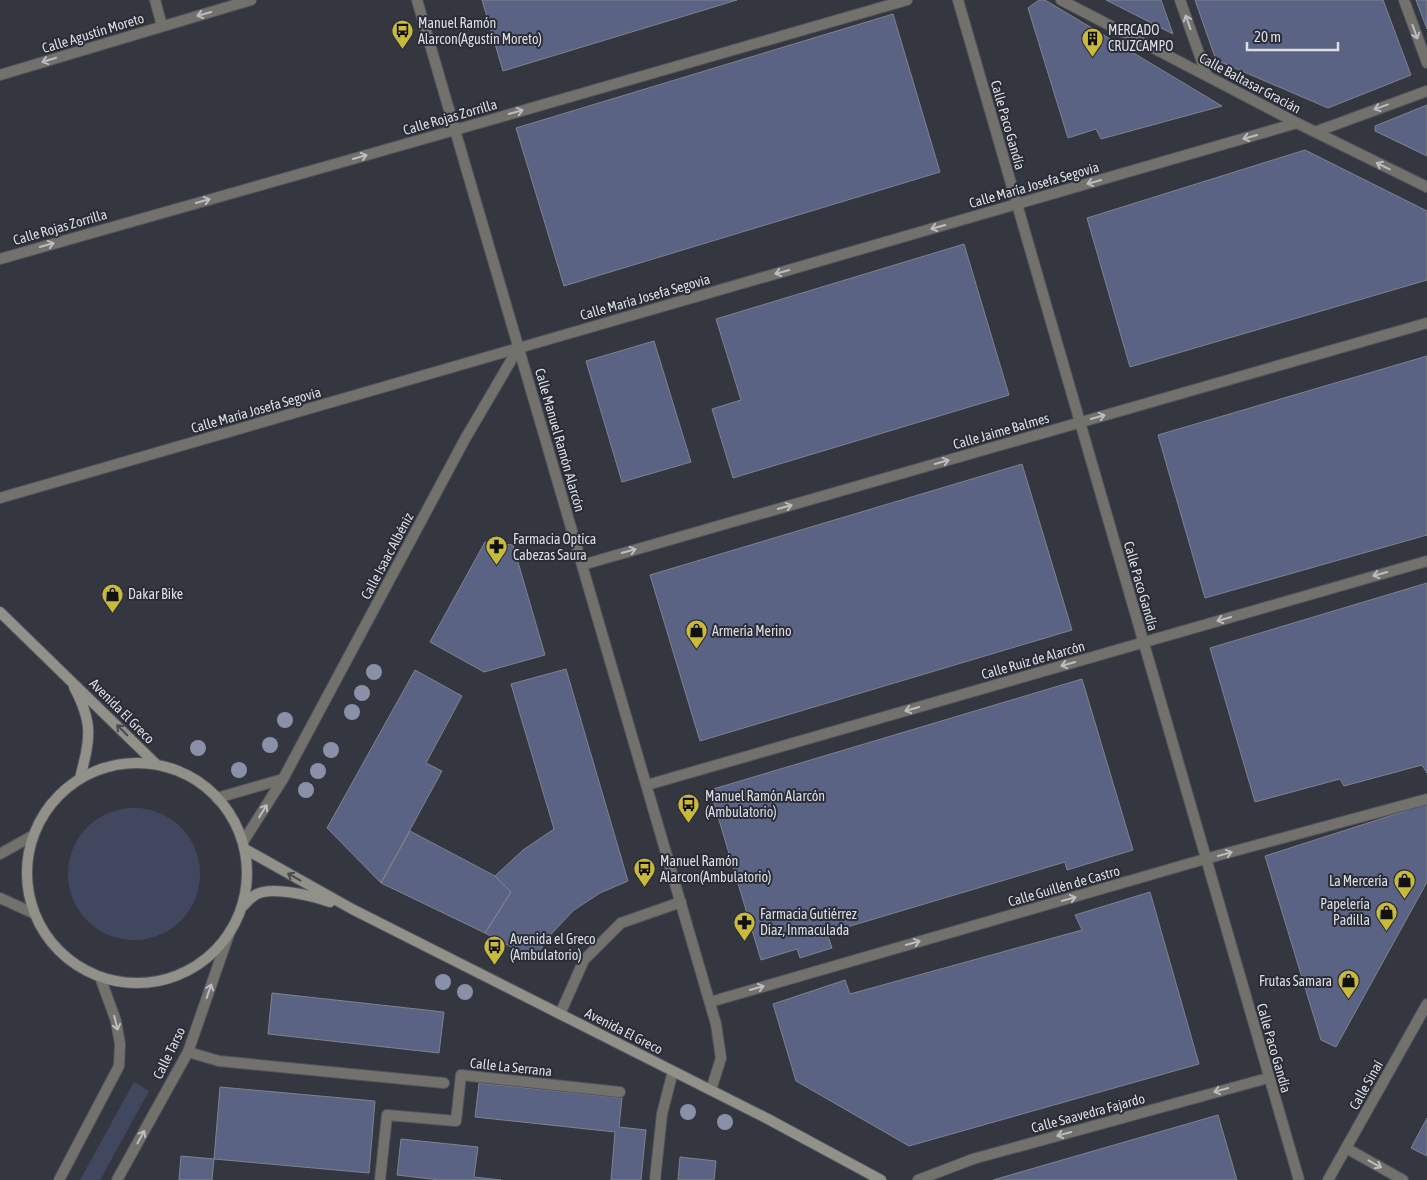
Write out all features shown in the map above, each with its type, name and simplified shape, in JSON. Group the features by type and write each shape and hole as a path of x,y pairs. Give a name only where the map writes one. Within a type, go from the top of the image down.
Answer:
{"main road":[{"name":"Avenida El Greco","path":"0,612 157,765"},
{"name":"Avenida El Greco","path":"68,677 81,700 87,718 89,735 80,778"},
{"path":"130,763 157,765 179,771 200,782 217,798 233,818 244,846 247,878 242,907 230,931 213,952 189,970 160,981 130,983 100,977 72,962 49,941 33,913 26,875 32,836 51,803 80,778 105,767 130,763"},
{"name":"Avenida El Greco","path":"244,846 352,909 768,1119 881,1180"},
{"name":"Avenida El Greco","path":"242,907 257,894 273,891 313,896 352,909"}],"street":[{"path":"155,0 162,26"},
{"name":"Calle Agustín Moreto","path":"0,75 251,0"},
{"name":"Calle Manuel Ramón Alarcón","path":"417,0 716,1024 721,1058 711,1090"},
{"name":"Calle Rojas Zorrilla","path":"0,259 907,0"},
{"name":"Calle Paco Gandía","path":"958,0 1299,1180"},
{"name":"Calle Baltasar Gracián","path":"1061,0 1297,123 1427,187"},
{"path":"1180,0 1207,76"},
{"path":"1404,0 1427,63"},
{"path":"1315,132 1427,91"},
{"name":"Calle María Josefa Segovia","path":"0,498 1297,123"},
{"name":"Calle Jaime Balmes","path":"582,565 1427,323"},
{"name":"Calle Isaac Albéniz","path":"244,846 283,779 465,439 519,347"},
{"name":"Calle Ruiz de Alarcón","path":"647,785 1427,561"},
{"path":"217,798 283,779"},
{"name":"Calle Guillén de Castro","path":"710,1002 1205,859 1427,799"},
{"path":"0,854 32,836"},
{"path":"0,898 33,913"},
{"path":"560,1014 584,960 621,923 681,902"},
{"name":"Calle Tarso","path":"117,1180 188,1052 230,931"},
{"path":"59,1180 119,1066 120,1044 116,1021 100,977"},
{"name":"Calle Sinaí","path":"1328,1180 1427,1004"},
{"path":"188,1052 219,1061 444,1082"},
{"path":"654,1180 662,1114 673,1071"},
{"name":"Calle La Serrana","path":"380,1180 387,1114 456,1122 461,1076 620,1092"},
{"name":"Calle Saavedra Fajardo","path":"918,1180 973,1159 1268,1078"},
{"path":"1346,1148 1403,1180"}],"shaded area":[{"path":"134,808 147,809 159,813 181,827 195,849 199,861 199,887 195,899 181,921 159,935 147,939 134,940 121,939 109,935 87,921 73,899 69,887 68,874 69,861 73,849 87,827 109,813 121,809"},
{"path":"134,1082 149,1091 100,1180 80,1180"}],"building":[{"path":"482,0 737,0 503,71"},
{"name":"MERCADO CRUZCAMPO","path":"1039,0 1045,0 1222,106 1101,139 1096,129 1068,138 1028,8"},
{"path":"1106,0 1161,0 1173,34"},
{"path":"1195,0 1383,0 1411,75 1328,108 1216,60"},
{"path":"1416,0 1427,0 1427,29"},
{"path":"893,14 940,172 564,286 516,128"},
{"path":"1427,105 1427,156 1375,131 1375,126"},
{"path":"1305,150 1427,211 1427,280 1130,367 1087,218"},
{"path":"964,244 1009,395 733,478 712,409 741,400 716,319"},
{"path":"654,341 691,462 622,482 586,361"},
{"path":"1427,356 1427,535 1205,598 1158,435"},
{"path":"1022,464 1072,630 700,741 650,575"},
{"path":"485,542 513,545 545,655 484,672 430,642"},
{"path":"1427,583 1427,773 1422,765 1344,786 1340,779 1255,802 1210,648"},
{"path":"566,669 628,881 600,893 574,910 552,933 534,959 485,933 511,892 495,876 523,850 554,829 511,684"},
{"path":"415,670 462,696 426,763 442,771 381,883 327,828"},
{"path":"1082,679 1133,850 1067,870 1065,862 827,933 832,948 800,958 797,949 761,960 710,790"},
{"path":"1427,804 1427,882 1336,1047 1321,1040 1265,856"},
{"path":"410,831 495,876 511,892 485,933 381,883"},
{"path":"1150,892 1199,1064 909,1146 796,1081 773,1004 845,980 850,994 1082,930 1075,915"},
{"path":"272,993 444,1012 439,1053 268,1034"},
{"path":"479,1083 622,1098 619,1127 646,1130 641,1180 611,1180 615,1132 475,1117"},
{"path":"220,1087 375,1101 369,1173 214,1159"},
{"path":"1218,1115 1237,1180 993,1180"},
{"path":"1427,1118 1427,1156 1411,1148"},
{"path":"401,1139 478,1147 474,1177 501,1180 440,1180 397,1175"},
{"path":"181,1156 214,1159 212,1180 179,1180"},
{"path":"680,1157 716,1161 714,1180 678,1180"}],"place":[{"name":"Manuel Ramón Alarcon(Agustín Moreto)","path":"402,50"},
{"name":"MERCADO CRUZCAMPO","path":"1092,57"},
{"name":"Farmacia Optica Cabezas Saura","path":"497,566"},
{"name":"Dakar Bike","path":"112,613"},
{"name":"Armería Merino","path":"696,650"},
{"name":"Manuel Ramón Alarcón (Ambulatorio)","path":"689,823"},
{"name":"Manuel Ramón Alarcon(Ambulatorio)","path":"644,888"},
{"name":"La Mercería","path":"1404,900"},
{"name":"Papelería Padilla","path":"1386,931"},
{"name":"Farmacia Gutiérrez Díaz, Inmaculada","path":"744,941"},
{"name":"Avenida el Greco (Ambulatorio)","path":"494,966"},
{"name":"Frutas Samara","path":"1348,1000"}]}
